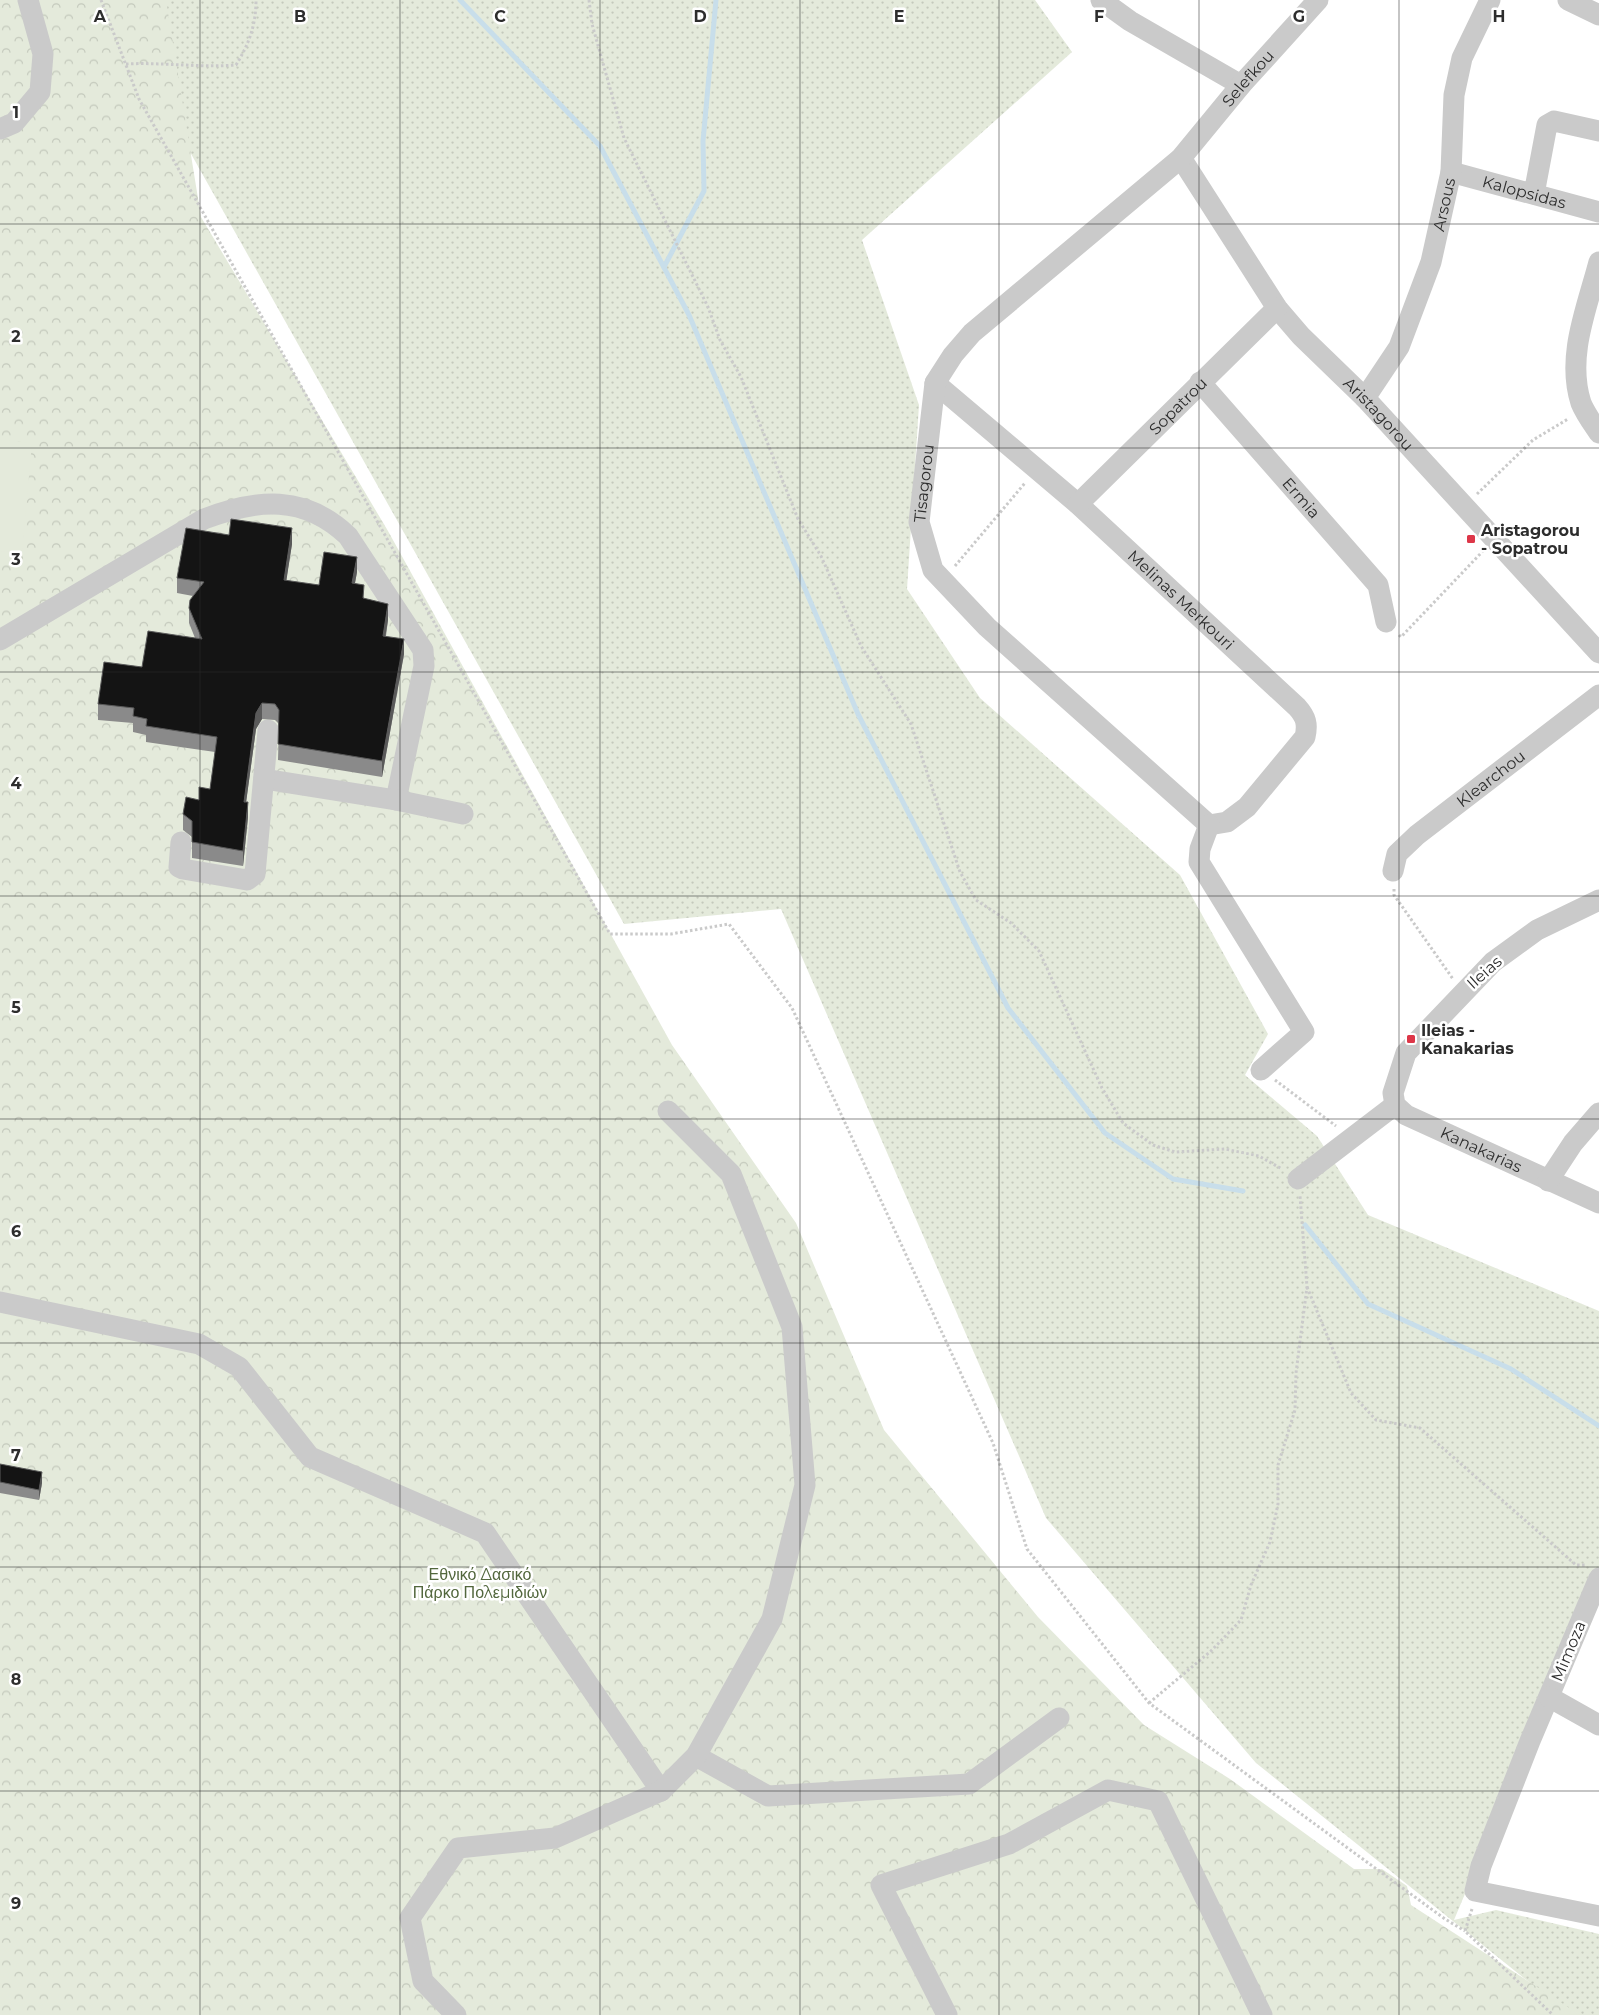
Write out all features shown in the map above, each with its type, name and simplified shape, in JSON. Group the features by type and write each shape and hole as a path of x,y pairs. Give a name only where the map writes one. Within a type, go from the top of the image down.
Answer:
{"street":[{"path":"0,129 14,124 40,92 43,54 28,0"},
{"path":"1102,0 1130,21 1241,85"},
{"name":"Selefkou","path":"1180,158 1241,85 1318,0"},
{"name":"Arsous","path":"1365,398 1399,346 1431,262 1451,172 1454,95 1462,58 1490,0"},
{"path":"1568,0 1599,15"},
{"path":"1534,194 1548,125 1554,121 1599,131"},
{"name":"Aristagorou","path":"1180,158 1277,308 1301,336 1365,398 1599,653"},
{"name":"Tisagorou","path":"1180,158 972,333 953,355 935,382 919,522 934,570 987,628 1209,825"},
{"name":"Kalopsidas","path":"1451,172 1599,212"},
{"path":"1599,262 1576,350 1575,377 1585,410 1599,433"},
{"name":"Sopatrou","path":"1078,504 1277,308"},
{"name":"Melinas Merkouri","path":"935,382 1078,504 1298,706 1305,716 1307,728 1305,737 1247,807 1227,822 1209,825"},
{"name":"Ermia","path":"1200,382 1378,584 1386,622"},
{"path":"0,640 204,519 237,507 259,503 300,507 320,513 334,522 348,536 423,650 424,666 396,800"},
{"name":"Klearchou","path":"1393,871 1398,854 1417,835 1599,695"},
{"path":"181,842 178,862 179,867 183,869 247,880 255,874 268,730"},
{"path":"264,779 396,800 464,814"},
{"path":"1209,825 1200,849 1199,862 1304,1032 1261,1070"},
{"name":"Ileias","path":"1395,1105 1393,1093 1397,1074 1406,1053 1462,992 1493,962 1537,930 1599,900"},
{"path":"1298,1179 1395,1105"},
{"name":"Kanakarias","path":"1395,1105 1406,1115 1599,1203"},
{"path":"456,2015 423,1982 410,1918 458,1848 555,1838 661,1791 696,1756 772,1619 805,1485 792,1328 731,1174 668,1111"},
{"path":"1548,1181 1573,1143 1599,1113"},
{"path":"0,1302 199,1344 239,1367 310,1457 485,1533 661,1791"},
{"name":"Mimoza","path":"1475,1891 1481,1866 1549,1697 1595,1572"},
{"path":"1549,1697 1599,1725"},
{"path":"696,1756 768,1796 969,1784 1059,1718"},
{"path":"947,2015 881,1885 1009,1844 1108,1790 1158,1801 1262,2015"},
{"path":"1475,1891 1599,1916"}],"path":[{"path":"101,0 139,99 610,934 671,934 729,924 792,1008 993,1443 1027,1549 1149,1703 1437,1914 1465,1931 1553,2015"},
{"path":"126,64 152,62 192,67 236,65 248,46 256,19 256,0"},
{"path":"589,0 592,24 624,138 708,307 720,340 741,377 798,519 821,556 861,646 911,724 960,872 976,900 1011,923 1039,951 1102,1088 1123,1123 1153,1145 1175,1152 1224,1150 1260,1156 1298,1179 1307,1286 1296,1373 1295,1410 1278,1465 1278,1504 1270,1542 1251,1585 1241,1620 1211,1651 1149,1703"},
{"path":"1464,506 1532,440 1585,410"},
{"path":"943,580 1037,468"},
{"path":"1386,622 1401,637 1495,539"},
{"path":"1393,871 1394,895 1462,992"},
{"path":"1261,1070 1339,1128"},
{"path":"1307,1286 1351,1393 1376,1420 1420,1428 1576,1565 1595,1572"},
{"path":"1465,1931 1470,1920 1475,1891"}],"green space":[{"name":"Εθνικό Δασικό Πάρκο Πολεμιδιών","path":"0,0 166,0 201,217 388,531 672,1045 796,1223 884,1430 1038,1617 1144,1725 1230,1779 1354,1869 1382,1869 1407,1886 1411,1905 1580,2015 0,2015"},
{"path":"122,0 1035,0 1072,52 862,240 919,405 907,589 980,698 1180,875 1268,1034 1245,1075 1317,1136 1368,1215 1599,1311 1599,1575 1454,1920 1496,1910 1599,1934 1599,2015 1570,2015 1256,1763 1046,1518 781,909 624,924 163,104"},
{"path":"0,440 32,443 22,553 0,551"}],"building":[{"path":"231,519 292,528 284,580 319,585 324,552 357,557 352,583 364,585 363,598 388,604 383,636 404,639 382,761 278,744 279,710 275,704 262,703 256,713 244,802 248,802 243,851 192,842 192,821 183,814 186,797 199,800 199,787 210,789 217,737 146,726 147,719 133,716 134,708 98,704 104,662 142,667 148,631 202,639 189,608 190,600 204,582 177,578 186,528 229,535"},
{"path":"0,1464 42,1472 39,1490 0,1482"}],"waterway":[{"path":"460,0 600,146 689,315 858,714 1008,1008 1105,1133 1173,1179 1243,1191"},
{"path":"664,267 704,191 703,141 716,0"},
{"path":"1305,1225 1368,1304 1511,1369 1599,1426"}],"place":[{"name":"Aristagorou - Sopatrou","path":"1471,539"},
{"name":"Ileias - Kanakarias","path":"1411,1039"}]}
